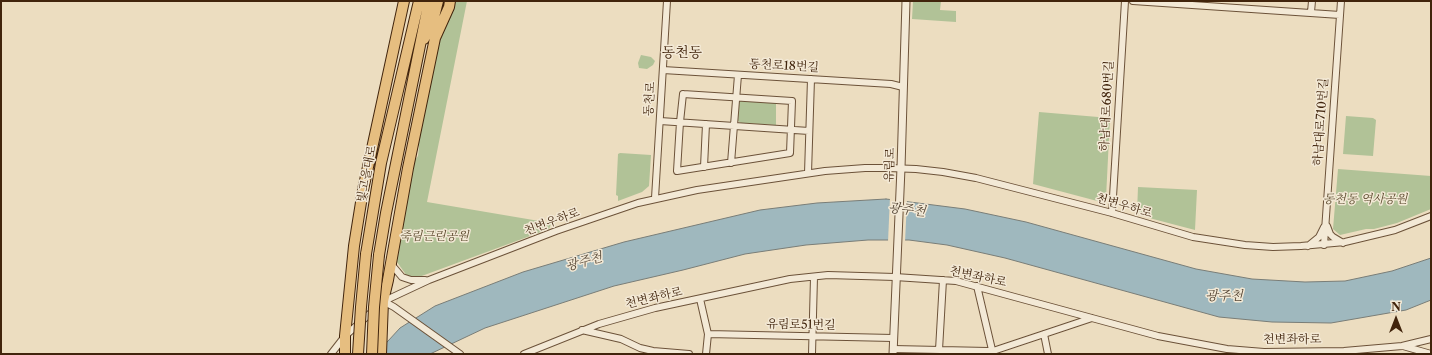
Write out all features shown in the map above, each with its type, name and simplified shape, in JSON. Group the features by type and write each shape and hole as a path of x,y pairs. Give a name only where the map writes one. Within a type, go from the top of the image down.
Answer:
{"highway":[{"path":"345,354 345,336 350,284 362,190 404,1"},
{"path":"412,1 411,5 416,16"},
{"name":"빛고을대로","path":"358,354 366,254 382,163 419,1"},
{"path":"372,354 374,307 379,256 386,213 428,1"},
{"path":"417,55 433,21 438,1"},
{"path":"381,354 384,301 408,168 432,51 438,29 449,7 450,1"},
{"path":"350,284 356,287 368,286 381,279 387,273 391,264"}],"street":[{"name":"동천로","path":"655,198 667,1"},
{"name":"유림로","path":"893,351 901,177 906,1"},
{"name":"하남대로680번길","path":"1112,213 1125,1"},
{"path":"1133,1 1340,14"},
{"path":"1311,12 1312,1"},
{"name":"하남대로710번길","path":"1324,245 1341,1"},
{"name":"동천로18번길","path":"663,70 891,84 903,87"},
{"path":"731,163 738,75"},
{"path":"808,173 811,79"},
{"path":"683,94 792,100 790,153 677,171 680,122 683,94"},
{"path":"660,121 809,131"},
{"path":"704,167 706,124"},
{"name":"천변우하로","path":"332,354 345,336 384,301 429,280 556,232 655,198 808,173 866,168 901,168 943,172 976,178 1112,213 1193,237 1245,245 1273,247 1343,243 1395,230 1431,216"},
{"path":"1326,221 1330,234 1343,243"},
{"path":"1308,246 1319,237 1326,221"},
{"path":"391,264 402,277 411,280 429,280"},
{"name":"천변좌하로","path":"524,354 599,324 655,308 782,281 828,275 896,274 956,281 1158,336 1227,351 1318,352 1375,349 1402,346 1431,339"},
{"path":"812,354 814,277"},
{"path":"940,350 943,280"},
{"path":"977,286 993,353"},
{"path":"700,299 708,334 706,354"},
{"path":"384,301 398,309 460,354"},
{"path":"984,354 993,353 1092,318"},
{"path":"582,330 621,339 640,348 653,351 689,354"},
{"name":"유림로51번길","path":"708,334 893,338"},
{"path":"1044,334 1048,354"},
{"path":"1402,346 1431,354"},
{"path":"893,351 940,350 993,353"}],"green space":[{"name":"죽림근린공원","path":"453,1 467,1 427,202 551,223 549,229 419,277 407,276 397,262 413,163 418,156 419,147 417,142 437,38"},
{"path":"913,1 941,1 940,10 956,11 956,22 912,19"},
{"path":"641,55 651,57 655,61 653,65 647,69 639,68 638,63"},
{"path":"741,100 776,102 776,125 741,123 738,121 739,102"},
{"path":"1039,112 1110,118 1106,198 1101,202 1033,184"},
{"path":"1346,116 1373,118 1376,120 1373,156 1343,154"},
{"path":"618,154 651,155 649,186 642,192 618,201 618,196 616,195"},
{"name":"동천동 역사공원","path":"1338,169 1431,176 1431,209 1397,223 1340,235 1333,229"},
{"path":"1138,187 1197,190 1195,230 1153,219 1137,213"}],"water":[{"name":"광주천","path":"886,199 965,209 1026,222 1196,269 1252,279 1305,282 1345,281 1392,271 1431,258 1431,300 1406,310 1331,323 1272,322 1219,317 1005,258 947,245 909,240 868,240 806,245 745,254 614,286 485,328 430,354 376,354 400,328 435,306 523,272 624,242 760,210 817,203"}],"pier":[{"path":"890,197 907,200 905,242 888,242"}],"district":[{"name":"동천동","path":"682,53"}]}
